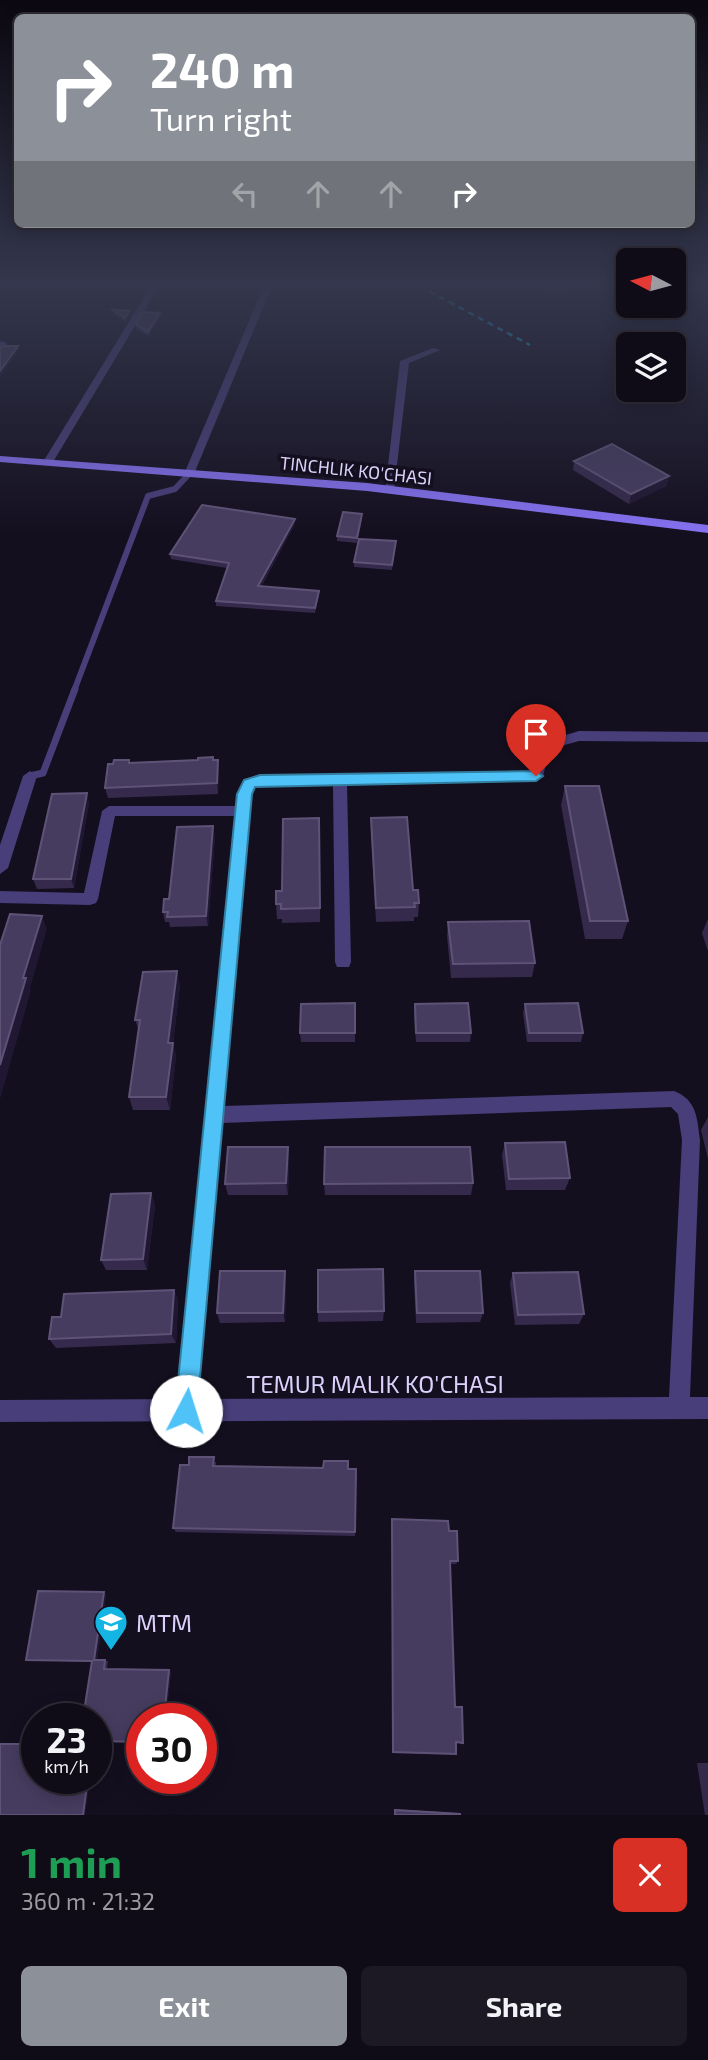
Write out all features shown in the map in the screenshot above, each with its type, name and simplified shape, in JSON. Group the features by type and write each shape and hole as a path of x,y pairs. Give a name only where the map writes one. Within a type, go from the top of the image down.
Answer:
{"main road":[{"name":"TINCHLIK KO'CHASI","path":"0,458 389,490 708,529"}],"street":[{"path":"48,462 107,366"},
{"path":"189,474 234,366"},
{"path":"389,490 404,366"},
{"path":"186,1411 244,794 249,783 260,780 340,778 536,776 544,746 579,736 708,737"},
{"path":"0,868 30,776"},
{"path":"340,778 343,962"},
{"path":"0,897 90,899 109,811 243,811"},
{"path":"214,1115 674,1099 687,1110 691,1140 679,1408"},
{"name":"TEMUR MALIK KO'CHASI","path":"0,1411 708,1408"}],"lane":[{"path":"30,776 43,773 148,496 175,489 189,474"}],"building":[{"path":"612,444 669,476 631,494 574,461"},
{"path":"202,505 295,519 258,586 319,591 315,608 216,601 229,563 170,554"},
{"path":"343,512 362,514 357,538 337,536"},
{"path":"359,539 396,541 392,565 354,562"},
{"path":"213,757 213,760 218,760 217,783 105,788 108,764 113,764 114,760 129,760 129,763"},
{"path":"565,786 599,786 628,921 590,921"},
{"path":"87,793 71,879 33,879 52,794"},
{"path":"407,817 413,890 418,890 419,903 414,903 415,907 376,908 371,818"},
{"path":"319,818 320,908 281,909 281,904 276,904 276,891 282,891 283,819"},
{"path":"213,826 206,916 167,917 168,912 163,912 164,899 169,899 177,827"},
{"path":"10,914 42,916 0,1065 0,945"},
{"path":"529,921 535,963 453,964 448,922"},
{"path":"177,971 168,1043 173,1043 166,1097 129,1097 140,1020 135,1020 143,972"},
{"path":"355,1003 355,1033 300,1033 301,1004"},
{"path":"468,1003 471,1033 416,1033 415,1004"},
{"path":"578,1003 583,1033 529,1033 525,1004"},
{"path":"565,1142 570,1178 509,1179 505,1143"},
{"path":"228,1147 288,1147 286,1183 225,1184"},
{"path":"325,1147 470,1147 473,1183 324,1184"},
{"path":"151,1193 143,1259 101,1260 111,1194"},
{"path":"383,1269 384,1311 318,1312 318,1270"},
{"path":"220,1271 285,1271 283,1313 217,1313"},
{"path":"415,1271 480,1271 483,1313 417,1313"},
{"path":"578,1272 584,1314 518,1315 513,1273"},
{"path":"174,1290 171,1334 49,1339 52,1317 61,1317 64,1294"},
{"path":"189,1457 214,1457 213,1466 323,1468 324,1461 348,1461 348,1469 356,1469 355,1532 173,1528 180,1465 189,1465"},
{"path":"392,1519 448,1521 449,1531 457,1531 458,1561 450,1561 455,1707 462,1707 463,1743 456,1742 456,1754 393,1752"},
{"path":"38,1591 104,1592 94,1660 105,1660 104,1669 169,1670 166,1703 126,1703 126,1742 112,1741 112,1703 85,1703 92,1661 26,1660"},
{"path":"0,1744 21,1744 21,1794 86,1794 83,1815 0,1815"},
{"path":"395,1810 460,1814 460,1815 395,1815"}],"place":[{"name":"MTM","path":"111,1652"}],"route":[{"path":"186,1411 244,794 249,783 260,780 340,778 536,776"}]}
